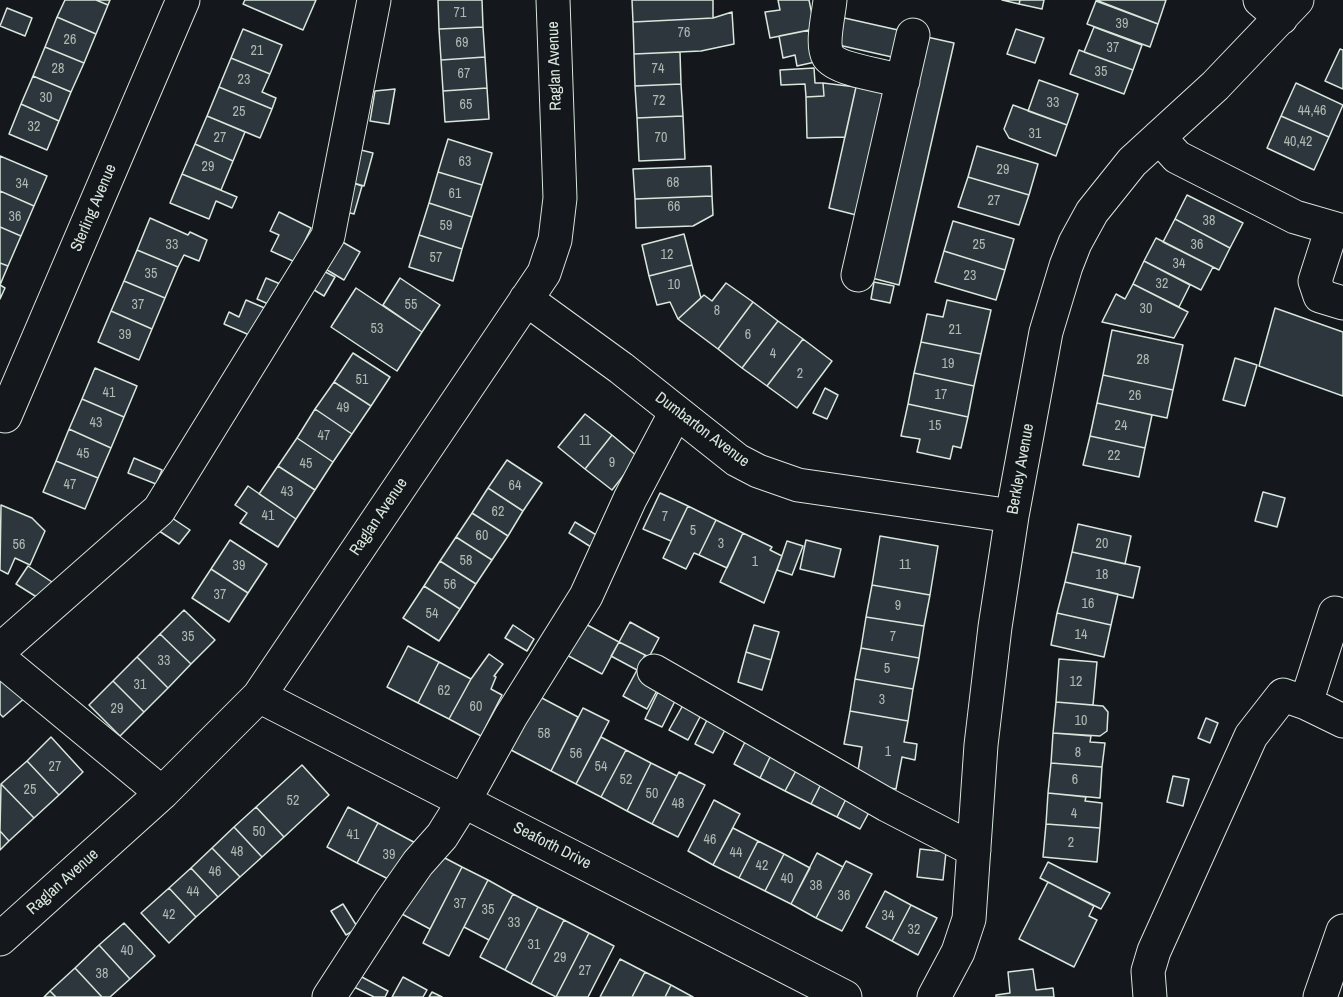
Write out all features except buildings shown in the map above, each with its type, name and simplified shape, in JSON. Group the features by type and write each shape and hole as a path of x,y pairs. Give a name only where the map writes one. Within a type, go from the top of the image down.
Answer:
{"street":[{"name":"Sterling Avenue","path":"5,416 183,0"},
{"path":"0,650 159,510 328,236 374,0"},
{"name":"Raglan Avenue","path":"0,939 162,793 259,696 544,273 555,240 560,198 553,0"},
{"path":"830,0 826,37 827,55 837,65 903,81"},
{"name":"Berkley Avenue","path":"934,997 958,952 967,927 981,745 995,627 1012,516 1046,333 1066,266 1075,243 1092,212 1132,162 1215,86 1280,6"},
{"path":"858,275 913,35"},
{"path":"1159,137 1177,157 1295,217 1337,230 1315,281 1320,296 1343,303"},
{"name":"Dumbarton Avenue","path":"526,299 737,460 758,471 781,481 798,485 1012,516"},
{"path":"329,997 418,863 442,836 511,716 586,596 630,499 676,412"},
{"path":"1306,703 1335,613"},
{"path":"0,659 162,793"},
{"path":"654,671 886,805 974,850"},
{"path":"1150,997 1148,971 1154,951 1251,736 1283,695 1306,703 1343,721"},
{"name":"Seaforth Drive","path":"259,696 845,997"},
{"path":"1320,997 1343,931"}]}
